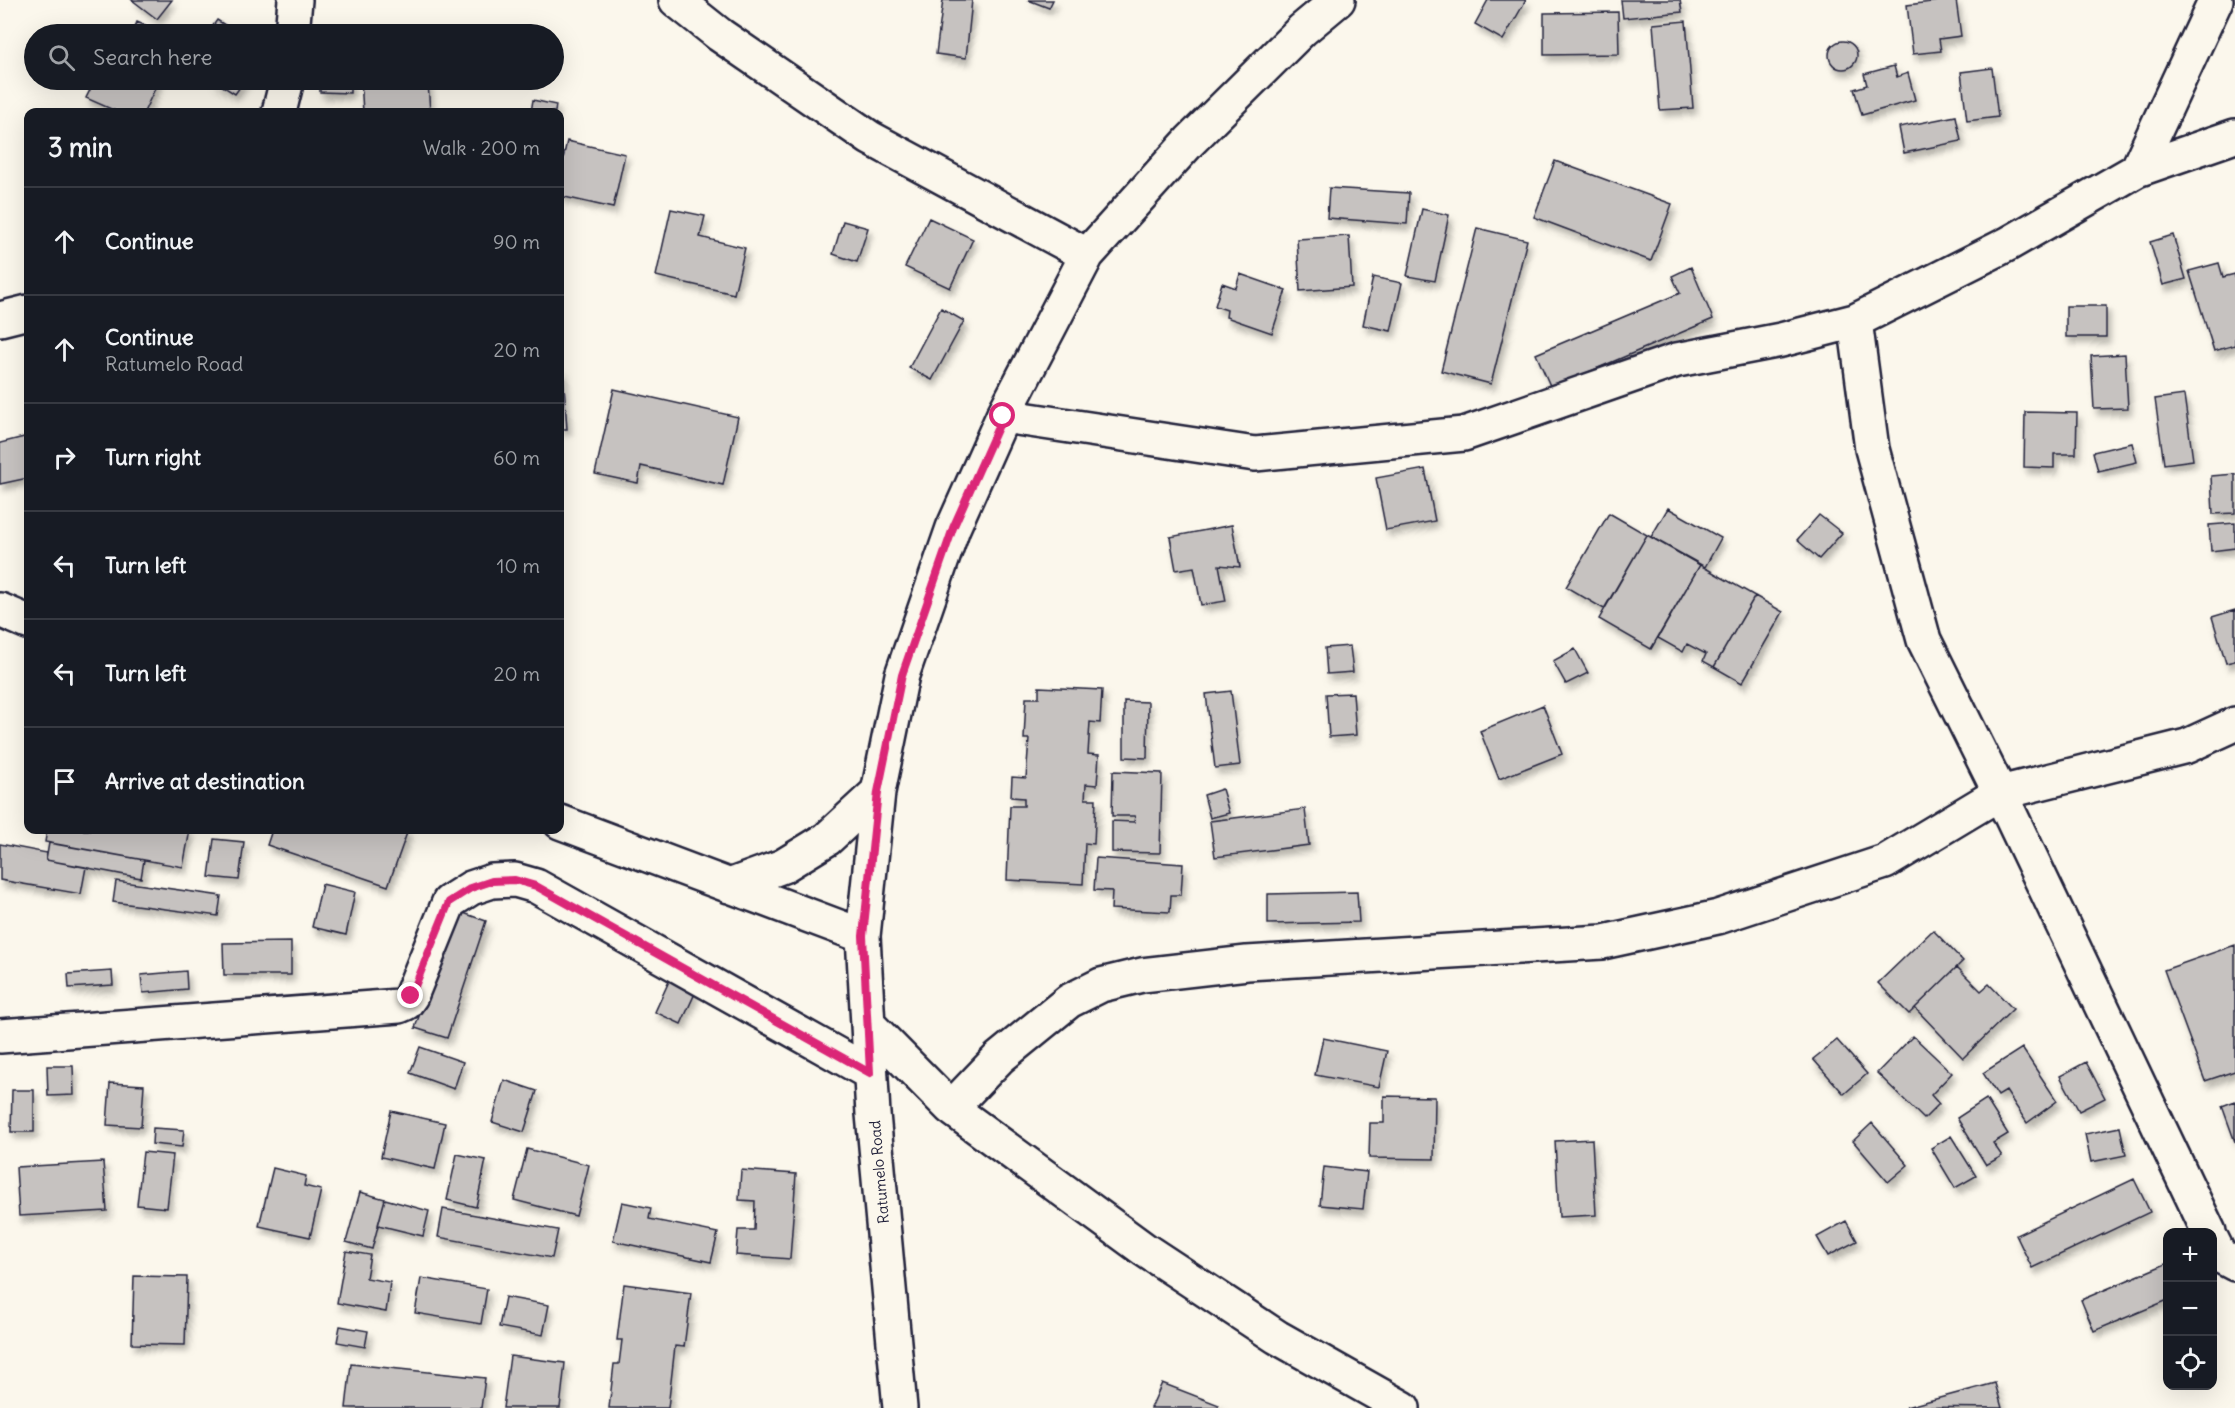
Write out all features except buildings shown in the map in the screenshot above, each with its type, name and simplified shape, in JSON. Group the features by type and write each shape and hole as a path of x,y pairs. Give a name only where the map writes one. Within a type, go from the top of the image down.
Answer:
{"street":[{"path":"293,24 295,0"},
{"path":"676,0 720,35 870,138 1087,255"},
{"name":"Ratumelo Road","path":"900,1408 870,1073 863,936 878,792 902,675 953,528 1003,416 1087,255 1190,141 1302,30 1338,0"},
{"path":"2137,170 2216,0"},
{"path":"280,108 284,90"},
{"path":"1003,416 1255,454 1464,434 1677,360 1781,340 1855,321 2008,244 2137,170 2235,136"},
{"path":"0,319 24,313"},
{"path":"1855,321 1872,449 1924,640 2001,793 2207,1228"},
{"path":"0,610 24,620"},
{"path":"951,1108 999,1058 1069,1000 1101,985 1142,975 1206,966 1327,956 1603,942 1707,920 1885,862 2001,793 2187,746 2235,724"},
{"path":"729,886 783,866 827,839 878,792"},
{"path":"564,824 863,936"},
{"path":"0,1036 399,1006 406,1003 411,996 449,902 471,888 492,881 515,880 536,886 870,1073"},
{"path":"868,1024 951,1108 1145,1250 1277,1337 1403,1408"},
{"path":"2217,1250 2220,1256 2235,1264"}],"route":[{"path":"411,996 449,902 471,888 492,881 515,880 536,886 870,1073 863,936 878,792 902,675 953,528 1003,416"}]}
